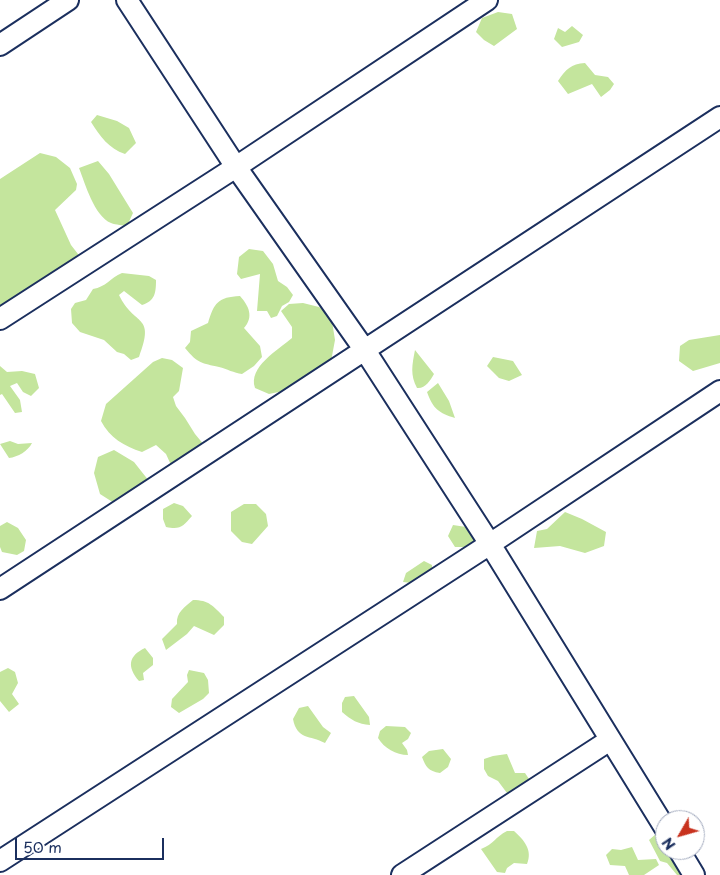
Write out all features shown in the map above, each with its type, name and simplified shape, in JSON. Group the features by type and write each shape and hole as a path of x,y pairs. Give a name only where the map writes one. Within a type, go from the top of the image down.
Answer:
{"street":[{"path":"0,45 68,0"},
{"path":"127,0 236,167 364,349 490,544 655,812"},
{"path":"0,319 236,167 487,0"},
{"path":"0,589 720,117"},
{"path":"0,861 490,544 720,391"},
{"path":"402,875 610,740"},
{"path":"684,860 694,875"},
{"path":"0,870 4,875"}],"green space":[{"path":"498,12 512,14 517,29 494,46 476,32 482,18"},
{"path":"572,26 583,35 579,42 562,47 554,39 558,28 565,32"},
{"path":"585,63 595,75 608,77 614,84 601,97 592,84 568,94 558,81 569,68"},
{"path":"97,115 117,121 129,128 136,143 125,154 114,149 98,132 91,122"},
{"path":"40,153 56,157 70,168 77,184 76,190 55,210 71,245 85,263 0,315 0,179"},
{"path":"98,161 109,174 133,213 127,226 113,224 105,219 91,198 79,168"},
{"path":"249,249 263,251 273,264 278,281 287,287 293,295 289,302 282,306 277,316 271,318 267,311 257,311 260,274 241,279 237,274 239,257"},
{"path":"122,273 149,276 156,280 154,296 150,301 142,305 124,291 119,295 125,305 144,326 144,343 139,357 131,360 124,354 117,352 104,340 80,332 72,323 71,309 75,303 86,300 93,289"},
{"path":"240,296 246,304 250,316 244,328 260,346 262,357 254,366 242,374 200,362 185,348 190,342 191,331 208,323 212,310 218,302"},
{"path":"303,303 319,307 331,315 335,340 329,372 297,388 269,394 255,388 254,380 260,366 292,338 292,327 281,311 289,304"},
{"path":"720,335 720,363 693,371 679,361 680,346 689,340"},
{"path":"415,350 434,374 427,384 420,388 417,388 412,374"},
{"path":"493,357 513,361 522,375 509,381 499,378 487,366"},
{"path":"162,358 172,360 183,368 179,391 173,397 176,406 210,452 171,465 166,454 156,445 142,452 129,447 113,437 101,421 106,404 153,362"},
{"path":"0,366 7,372 22,371 35,374 39,388 31,396 23,392 17,383 10,386 20,400 22,412 15,413 2,394 0,395"},
{"path":"438,383 449,401 455,418 437,409 429,398 427,392"},
{"path":"10,441 18,444 32,443 22,453 9,458 0,444"},
{"path":"114,450 134,462 149,481 125,510 100,494 94,473 98,457"},
{"path":"174,503 183,506 192,516 181,526 175,528 166,527 163,519 163,509"},
{"path":"244,504 256,504 266,514 268,526 252,544 242,542 231,531 231,512"},
{"path":"565,512 606,532 604,546 585,553 560,546 534,548 537,531 547,529"},
{"path":"7,522 18,528 26,540 24,551 17,555 2,552 0,547 0,526"},
{"path":"453,525 466,527 473,532 475,541 471,547 455,547 448,536"},
{"path":"424,561 432,565 432,575 412,583 403,582 406,573"},
{"path":"193,600 207,602 214,607 224,617 224,625 214,635 194,626 187,634 166,650 162,639 177,624 178,616 182,610"},
{"path":"145,648 153,658 153,665 143,673 144,680 139,681 132,671 131,662 132,658 139,651"},
{"path":"8,668 15,672 18,683 12,694 19,704 9,712 0,701 0,672"},
{"path":"189,670 204,673 208,680 209,693 203,699 179,713 171,707 172,699 188,682 187,675"},
{"path":"354,696 369,717 370,725 355,721 342,712 342,703 345,697"},
{"path":"308,706 323,727 331,733 325,743 301,734 295,726 293,719 299,708"},
{"path":"386,726 405,727 411,733 408,739 402,743 408,755 395,752 381,742 378,738 380,731"},
{"path":"443,749 451,759 448,767 440,773 430,770 422,757 429,751"},
{"path":"507,754 515,773 525,773 531,782 519,800 507,793 498,781 488,776 484,769 484,759"},
{"path":"507,831 514,831 524,842 528,850 529,859 527,864 514,863 507,868 505,873 497,872 481,849"},
{"path":"655,835 655,851 649,840"},
{"path":"632,847 638,860 655,859 659,865 644,875 629,875 625,866 610,865 606,855 612,849 621,850"},
{"path":"691,860 691,865 680,875 677,875 667,863 660,861"}]}
